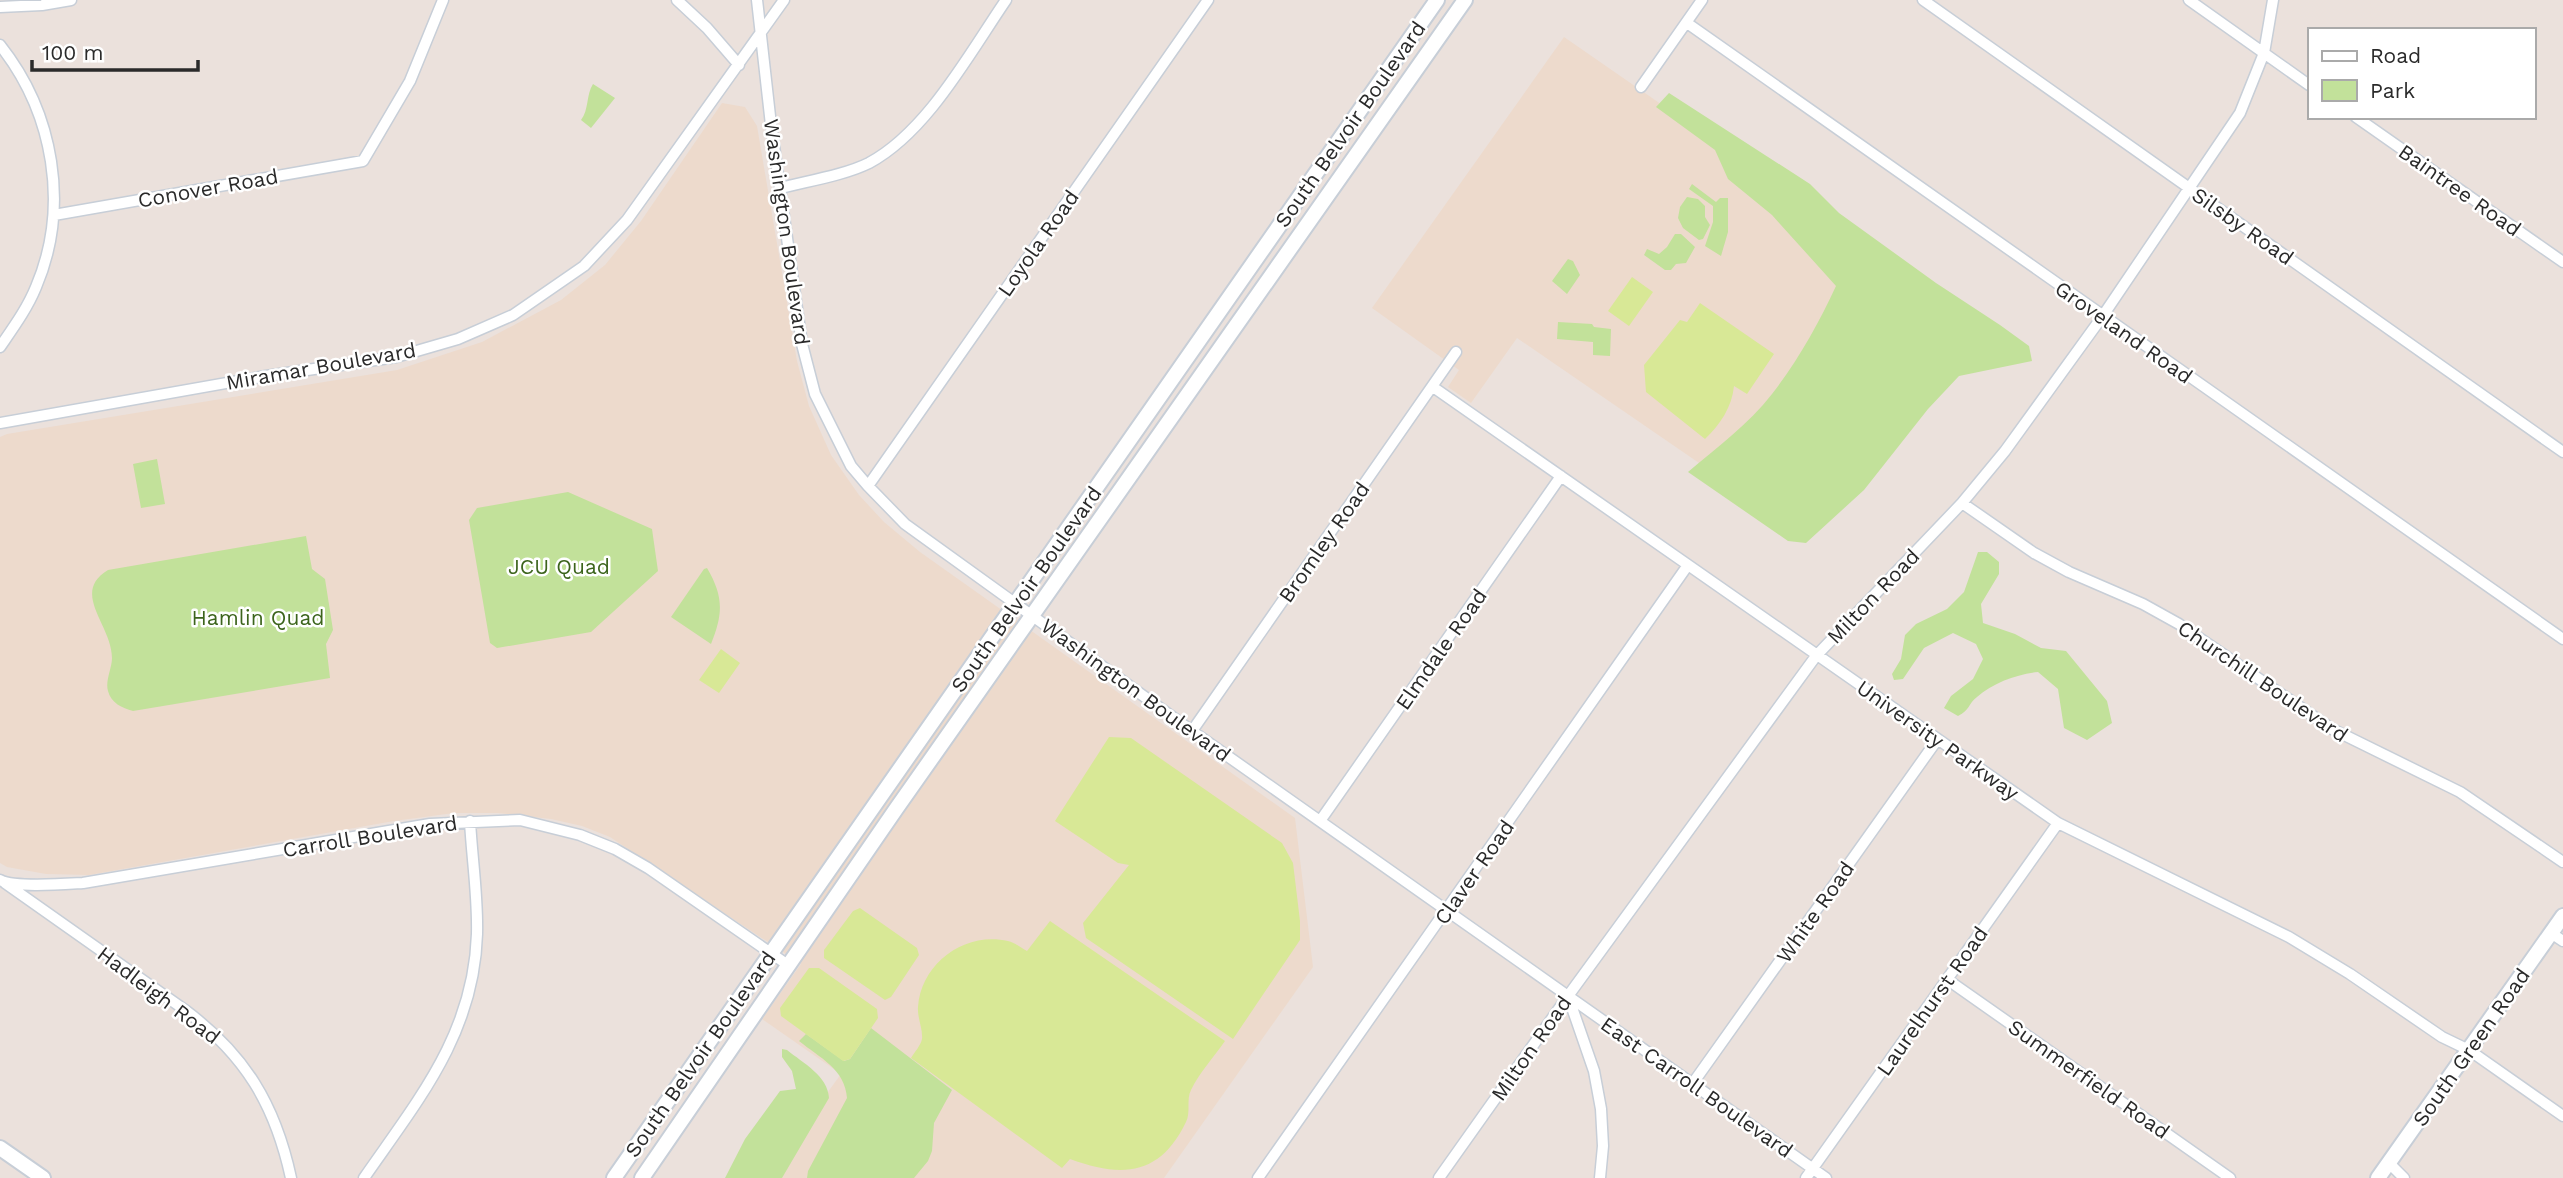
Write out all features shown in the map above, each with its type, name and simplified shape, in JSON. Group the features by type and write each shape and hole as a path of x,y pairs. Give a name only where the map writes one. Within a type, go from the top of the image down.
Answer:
{"street":[{"path":"0,7 42,5 71,0"},
{"name":"Conover Road","path":"54,215 363,161 410,80 443,0"},
{"path":"677,0 739,65"},
{"name":"Washington Boulevard","path":"757,0 771,125 802,344 815,394 851,466 867,486 905,524 1192,731 1568,996"},
{"name":"Miramar Boulevard","path":"0,423 266,376 396,357 458,339 513,315 584,267 627,220 784,0"},
{"path":"782,188 867,164 900,144 928,112 1006,0"},
{"name":"Loyola Road","path":"867,486 1208,0"},
{"name":"South Belvoir Boulevard","path":"614,1178 1437,0"},
{"name":"South Belvoir Boulevard","path":"642,1178 788,965 1465,0"},
{"path":"1641,88 1702,0"},
{"name":"Silsby Road","path":"1923,0 2563,452"},
{"path":"1934,7 1944,0"},
{"path":"2189,0 2308,84"},
{"name":"Milton Road","path":"1439,1178 1816,656 1962,503 2005,451 2102,317 2240,113 2264,53 2273,0"},
{"name":"Groveland Road","path":"1687,23 2563,639"},
{"path":"0,45 24,80 44,128 52,163 54,215 36,288 0,347"},
{"name":"Baintree Road","path":"2359,119 2563,262"},
{"path":"1316,173 1333,186"},
{"name":"Bromley Road","path":"1192,731 1456,352"},
{"name":"University Parkway","path":"1433,387 2057,823 2290,937 2442,1037 2469,1050 2563,1116"},
{"name":"Elmdale Road","path":"1320,821 1561,476"},
{"name":"Churchill Boulevard","path":"1962,503 2046,560 2136,600 2179,624 2332,729 2460,792 2563,862"},
{"name":"Claver Road","path":"1258,1178 1688,565"},
{"name":"White Road","path":"1693,1083 1937,740"},
{"name":"Carroll Boulevard","path":"2,882 67,884 103,880 430,824 520,820 580,835 615,849 648,868 788,965"},
{"path":"364,1178 440,1068 464,1006 473,969 477,934 470,821"},
{"name":"Laurelhurst Road","path":"1810,1173 2057,823"},
{"name":"Hadleigh Road","path":"2,882 185,1010 227,1046 267,1103 279,1132 291,1178"},
{"name":"South Green Road","path":"2378,1178 2469,1050 2557,937 2563,916"},
{"name":"Summerfield Road","path":"1948,980 2230,1178"},
{"path":"1568,996 1594,1071 1601,1109 1603,1146 1600,1178"},
{"name":"East Carroll Boulevard","path":"1568,996 1693,1083 1810,1173 1826,1178"},
{"path":"0,1148 43,1178"},
{"path":"2389,1163 2404,1178"}],"shaded area":[{"path":"1564,37 1977,323 1801,533 1517,338 1471,403 1448,387 1459,370 1372,308"},
{"path":"722,103 745,107 757,126 797,361 809,406 831,455 859,495 884,522 920,552 1295,818 1313,967 1164,1178 765,1178 841,1074 762,1019 801,964 610,837 582,826 551,819 498,813 454,813 394,821 89,875 46,874 7,867 0,863 0,437 397,370 482,342 561,300 605,265 641,221"}],"green space":[{"path":"593,84 615,98 591,128 581,120"},
{"path":"1669,93 1810,184 1839,213 2029,346 2032,361 1959,376 1928,409 1864,490 1806,543 1788,541 1688,472 1743,426 1772,394 1807,342 1836,286 1772,215 1728,179 1715,150 1656,107"},
{"path":"1692,184 1716,202 1720,198 1728,198 1728,232 1721,256 1705,246 1713,222 1713,206 1689,189"},
{"path":"1687,197 1698,199 1705,206 1705,217 1710,225 1703,239 1699,240 1683,228 1678,218 1680,207"},
{"path":"1675,234 1681,234 1695,247 1686,263 1676,264 1671,270 1665,270 1644,255 1647,249 1659,254"},
{"path":"1568,259 1573,261 1580,275 1567,294 1552,281"},
{"path":"1632,277 1653,292 1629,326 1608,311"},
{"path":"1700,303 1774,354 1747,394 1734,386 1724,415 1705,439 1646,392 1644,365 1680,320 1687,322"},
{"path":"1558,322 1592,324 1594,327 1611,329 1610,356 1593,355 1593,342 1557,339"},
{"path":"157,459 165,504 141,508 133,464"},
{"name":"JCU Quad","path":"568,492 652,529 658,571 591,632 497,648 490,643 469,520 477,508"},
{"name":"Hamlin Quad","path":"306,536 312,569 325,579 333,630 326,644 330,678 133,711 114,702 107,687 112,658 110,646 93,599 97,579 108,570"},
{"path":"1978,552 1987,552 1999,562 1999,574 1981,604 1983,623 2015,634 2041,648 2066,651 2107,701 2112,723 2087,740 2064,728 2058,689 2038,672 2014,677 1990,687 1958,716 1944,708 1951,696 1973,679 1983,659 1976,644 1953,633 1924,648 1903,679 1894,680 1892,674 1901,659 1905,635 1916,624 1947,609 1964,592"},
{"path":"707,568 713,578 720,606 718,624 711,644 671,617"},
{"path":"721,649 740,663 719,693 699,680"},
{"path":"1109,737 1131,738 1282,843 1293,863 1300,940 1233,1039 1086,938 1083,923 1129,865 1118,863 1055,821"},
{"path":"860,908 917,948 919,955 891,997 885,1000 824,958 824,950 853,911"},
{"path":"1050,921 1225,1041 1191,1090 1186,1122 1176,1140 1152,1162 1138,1168 1106,1169 1070,1159 1062,1168 911,1058 922,1039 918,1011 921,991 936,964 961,946 976,941 1008,941 1027,951"},
{"path":"809,968 819,968 877,1009 878,1018 850,1059 843,1061 781,1016 780,1008"},
{"path":"871,1028 952,1090 934,1123 932,1151 928,1161 914,1178 807,1178 808,1171 847,1098 842,1079 823,1059 799,1041 806,1034 844,1061 850,1059"},
{"path":"782,1049 807,1065 819,1077 828,1090 829,1098 782,1178 725,1178 745,1139 780,1091 796,1089 792,1071 782,1057"}]}
